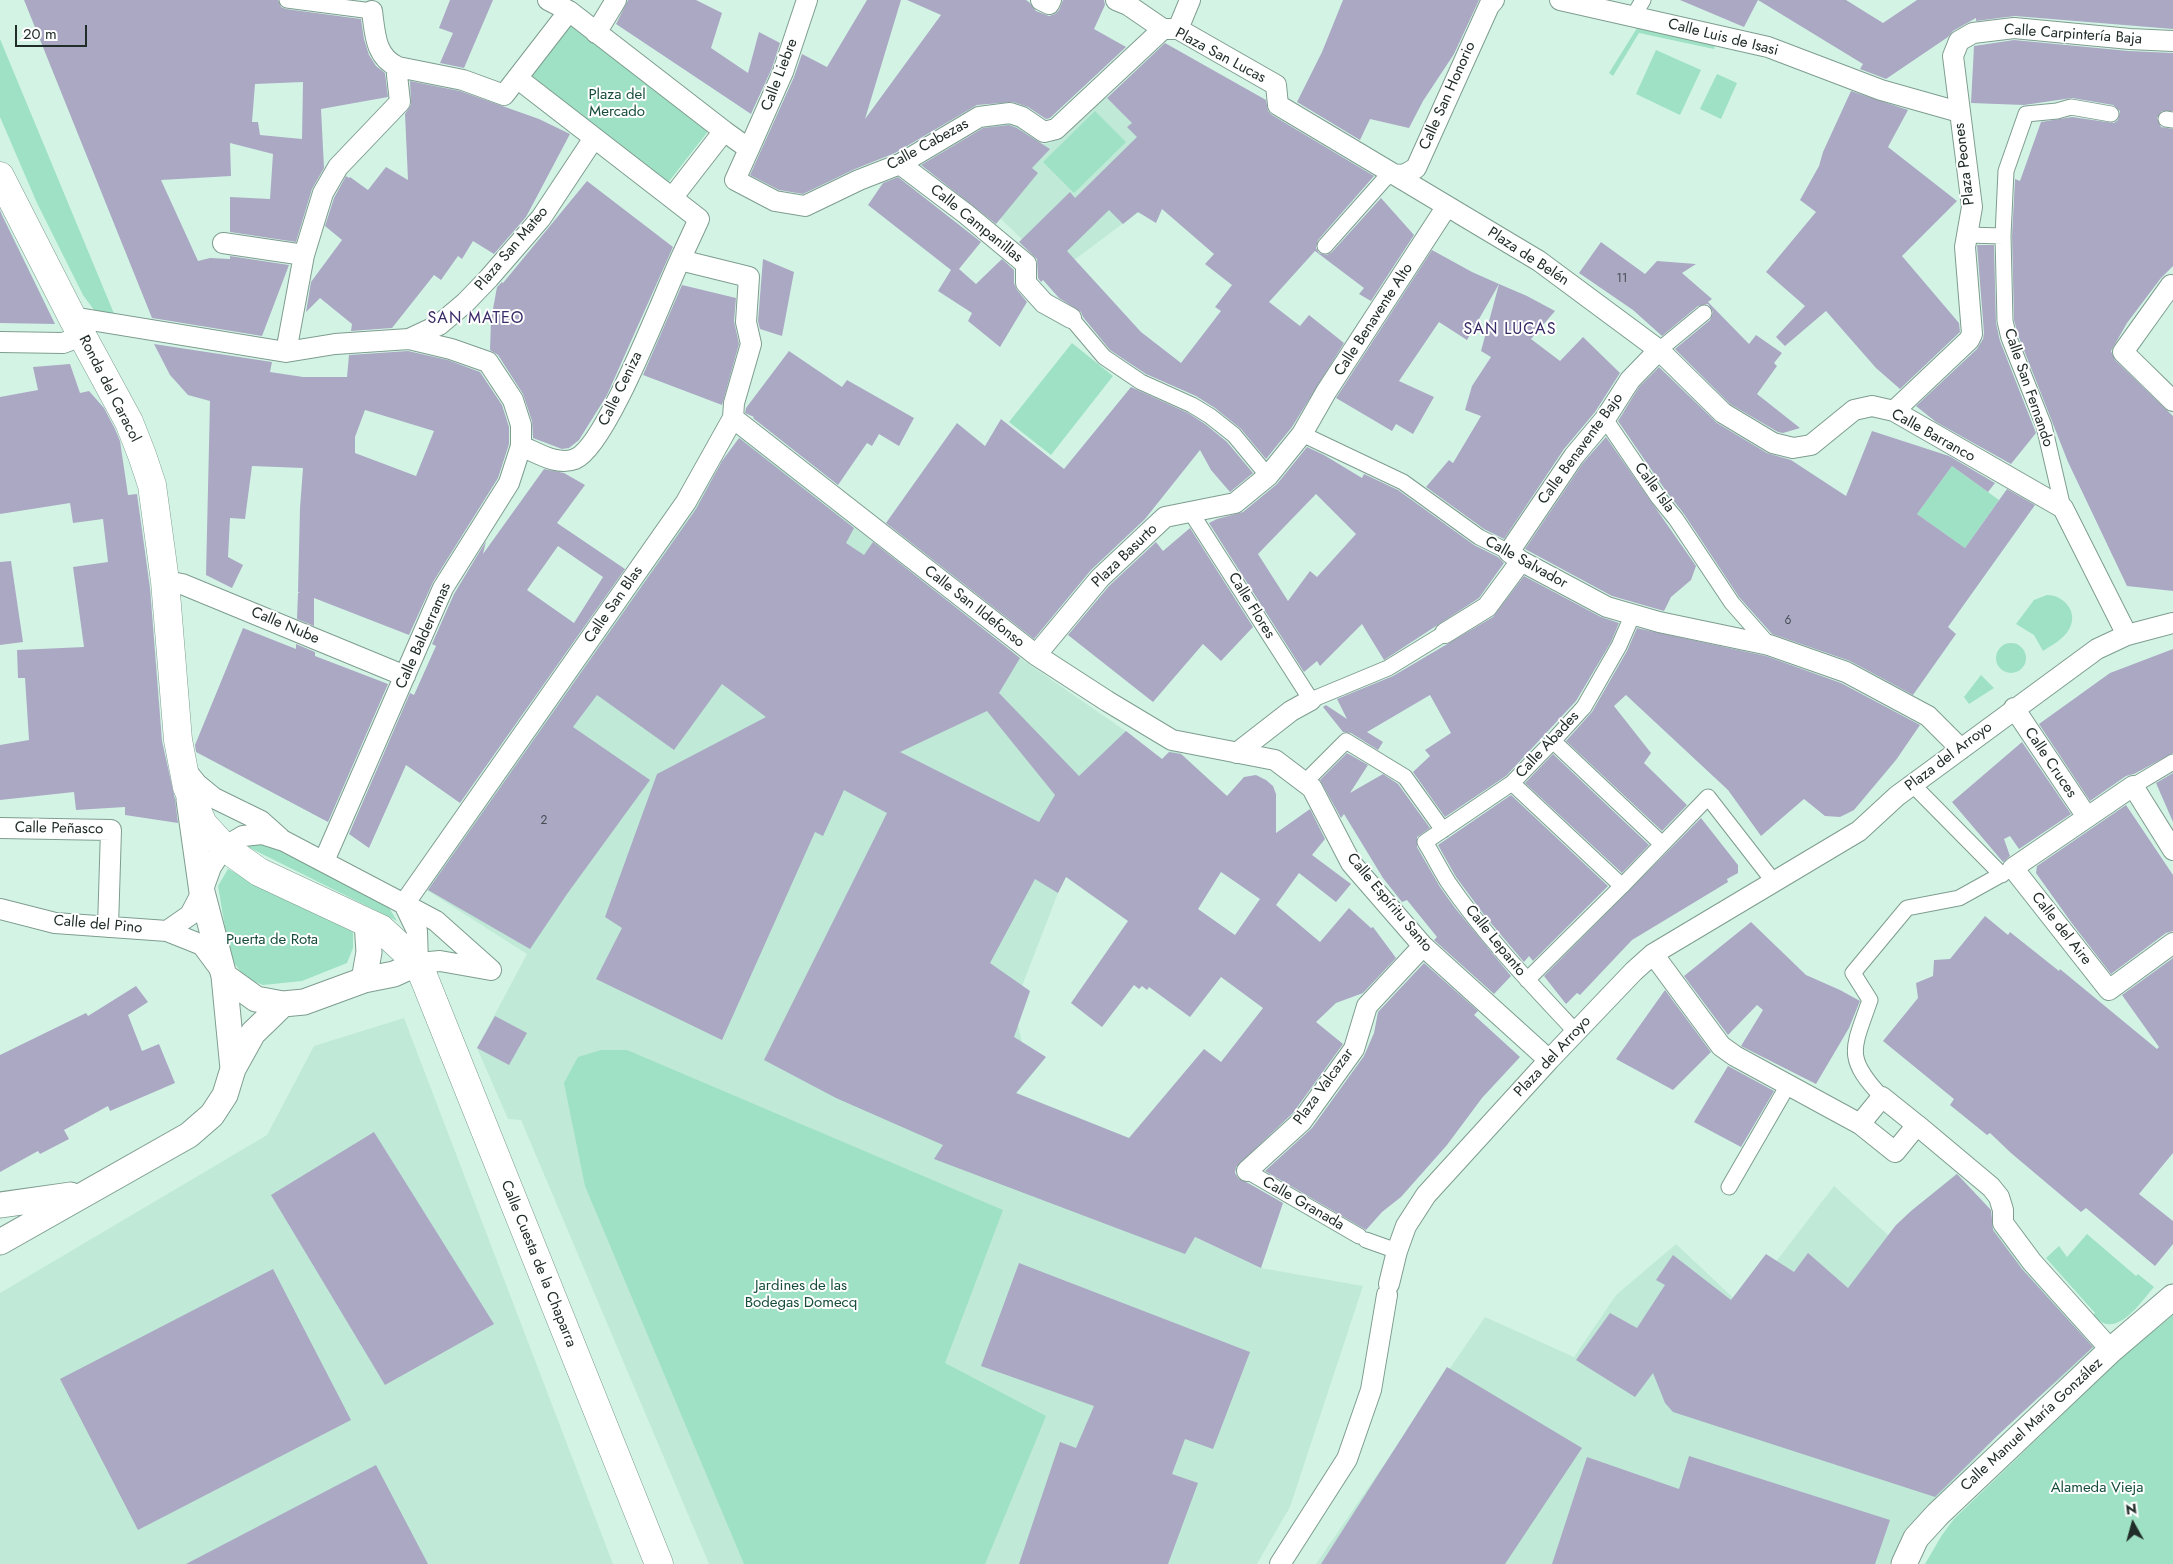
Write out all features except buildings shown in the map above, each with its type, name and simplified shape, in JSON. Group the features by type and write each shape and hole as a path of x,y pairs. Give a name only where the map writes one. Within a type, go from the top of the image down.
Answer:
{"main road":[{"name":"Ronda del Caracol","path":"0,176 77,327 129,422 152,485 165,581 178,740 185,777 203,824 224,847 259,872 381,929 418,963"},
{"name":"Calle Cuesta de la Chaparra","path":"418,963 659,1564"}],"street":[{"path":"286,0 331,3 372,11 378,48 389,63 398,67 463,80 504,95 569,12"},
{"path":"548,0 569,12 749,149"},
{"path":"596,33 616,0"},
{"name":"Calle Liebre","path":"749,149 783,72 807,0"},
{"path":"1041,0 1049,4 1051,0"},
{"path":"1116,0 1170,29 1190,0"},
{"name":"Calle San Honorio","path":"1389,174 1404,175 1416,168 1489,6 1494,0"},
{"name":"Calle Luis de Isasi","path":"1560,0 1638,8 1768,47 1881,90"},
{"name":"Calle Carpintería Baja","path":"1973,33 2014,28 2130,39 2173,41"},
{"name":"Calle Cabezas","path":"749,149 735,180 775,201 805,206 859,180 900,164 979,117 1010,113 1022,117 1044,132 1056,129 1170,29"},
{"name":"Plaza San Lucas","path":"1170,29 1276,85 1278,105 1389,174"},
{"name":"Plaza Peones","path":"1894,411 1972,334 1965,247 1972,207 1953,56 1959,41 1973,33"},
{"path":"286,352 304,256 323,193 338,167 400,102 396,75 398,67"},
{"path":"517,78 699,219 680,260"},
{"name":"Plaza Peones","path":"1881,90 1959,112"},
{"path":"1967,235 2003,236 2006,171 2026,114 2057,111 2071,107 2111,114"},
{"path":"672,198 724,131"},
{"name":"Plaza San Mateo","path":"409,339 439,325 465,303 489,278 541,218 594,138"},
{"name":"Calle Campanillas","path":"900,164 966,214 1026,264 1026,282 1044,303 1071,318 1104,357 1141,382 1192,405 1210,416 1234,435 1268,476"},
{"path":"1326,246 1389,174"},
{"name":"Plaza de Belén","path":"1389,174 1447,206 1539,262 1659,350"},
{"name":"Calle Benavente Alto","path":"1302,434 1326,392 1447,206"},
{"name":"Calle San Fernando","path":"2003,236 2005,321 2009,338 2044,426 2063,508"},
{"path":"223,243 304,256"},
{"name":"Calle San Blas","path":"404,904 686,502 733,418 734,403 750,344 746,322 749,277 680,260"},
{"name":"Calle Ceniza","path":"521,446 552,460 564,462 576,459 586,453 609,418 680,260"},
{"path":"2173,286 2171,285 2123,352 2173,401"},
{"path":"1659,350 1704,313"},
{"path":"0,342 63,343 77,327"},
{"name":"Plaza San Mateo","path":"77,327 286,352 335,344 409,339 451,349 488,362"},
{"name":"Calle Barranco","path":"1659,350 1723,413 1773,443 1793,448 1811,445 1854,410 1872,406 1894,411 2063,508"},
{"name":"Calle Benavente Bajo","path":"1311,700 1388,668 1487,607 1574,456 1605,419 1630,380 1659,350"},
{"name":"Calle Balderramas","path":"324,861 443,588 509,483 521,446 521,425 513,400 488,362"},
{"name":"Calle San Ildefonso","path":"733,418 1036,655 1172,740 1238,752"},
{"name":"Calle Isla","path":"1605,419 1702,557"},
{"name":"Plaza Basurto","path":"1036,655 1100,578 1165,517 1235,503 1268,476 1302,434"},
{"name":"Calle Salvador","path":"1302,434 1404,482 1479,537 1607,607 1770,645 1846,672 1928,716 1961,749"},
{"path":"2063,508 2126,635"},
{"name":"Calle Flores","path":"1190,511 1311,700"},
{"name":"Calle Salvador","path":"1702,557 1732,603 1770,645"},
{"name":"Calle Nube","path":"165,581 182,584 405,676"},
{"name":"Calle Abades","path":"1425,842 1512,783 1553,741 1584,707 1619,646 1633,614"},
{"name":"Plaza del Arroyo","path":"1280,1564 1347,1459 1370,1390 1388,1289 1397,1251 1406,1226 1426,1195 1549,1060 1634,971 1653,954 1859,831 1912,784 2097,649 2126,635 2173,623"},
{"path":"1238,752 1291,711 1311,700"},
{"name":"Calle Cruces","path":"2014,708 2086,817"},
{"path":"1304,783 1346,741 1405,777 1443,830"},
{"path":"1553,741 1662,844"},
{"name":"Calle Espíritu Santo","path":"1238,752 1275,760 1312,788 1351,863 1423,946 1549,1060"},
{"path":"2111,1350 2032,1262 2003,1223 2000,1197 1991,1186 1882,1097 1864,1077 1855,1057 1855,1041 1870,1000 1853,974 1908,908 1959,898 2008,871 2086,817 2173,762"},
{"path":"185,777 214,798 261,821 284,841"},
{"path":"185,777 202,892 224,976 233,1069"},
{"path":"1512,783 1622,886"},
{"path":"1912,784 2008,871"},
{"path":"2133,786 2173,850"},
{"path":"1527,980 1708,797 1774,882"},
{"name":"Calle Peñasco","path":"0,828 111,830 108,927"},
{"path":"167,931 190,914 202,892 212,867 224,847 243,836 262,834 284,841 436,921 490,970 440,961 418,963 394,974 364,980 304,1002 283,1004 256,999 224,976"},
{"name":"Calle Lepanto","path":"1425,842 1448,881 1484,929 1527,980 1576,1032"},
{"name":"Calle del Aire","path":"2008,871 2109,990 2173,943"},
{"path":"404,904 417,931 418,963"},
{"name":"Calle del Pino","path":"0,909 55,924 167,931 202,945 224,976"},
{"path":"364,980 369,952 367,922"},
{"name":"Plaza Valcazar","path":"1247,1171 1302,1121 1354,1049 1367,1006 1423,946"},
{"path":"1653,954 1721,1046 1734,1056 1860,1124 1895,1152 1917,1125"},
{"path":"0,1242 189,1135 212,1115 225,1095 233,1069 253,1033 283,1004"},
{"path":"1729,1187 1788,1085"},
{"path":"1860,1124 1882,1097"},
{"name":"Calle Granada","path":"1247,1171 1363,1238 1397,1251"},
{"path":"0,1205 84,1194"},
{"name":"Calle Manuel María González","path":"1904,1564 1916,1538 1938,1514 2111,1350 2173,1297"}],"shaded area":[{"path":"1103,94 1114,105 1138,117 1144,214 1137,213 1057,273 978,197 980,130 986,126 1010,121 1042,144 1050,143 1058,138"},
{"path":"740,437 1020,658 1127,732 1162,759 1174,747 1227,796 1163,874 1080,849 1058,893 1022,986 1030,991 1018,1025 1022,1042 1046,1057 1017,1093 1129,1138 1180,1079 1263,1145 1211,1193 1192,1236 1261,1268 1363,1286 1290,1507 1257,1564 709,1564 521,1120 508,1119 477,1048 527,954 422,887"},
{"path":"404,1018 613,1564 0,1564 0,1293 267,1135 314,1046"},
{"path":"1957,1173 2028,1265 2098,1350 2044,1392 1998,1435 1931,1507 1905,1530 1890,1564 1316,1564 1485,1317 1574,1357 1616,1295 1676,1244 1742,1306 1834,1186 1888,1235 1911,1211"}],"green space":[{"name":"Plaza del Mercado","path":"568,23 709,130 667,184 526,77"},
{"path":"1637,28 1715,45 1714,49 1639,33 1613,76 1609,73"},
{"path":"0,39 115,316 94,310 83,295 37,203 0,117"},
{"path":"1656,50 1701,70 1680,115 1636,94"},
{"path":"1717,74 1737,83 1721,119 1700,109"},
{"path":"1095,111 1126,142 1074,193 1043,162"},
{"path":"1072,343 1113,376 1051,455 1009,422"},
{"path":"1952,466 1999,500 1965,548 1917,514"},
{"path":"2047,595 2060,598 2065,602 2069,607 2072,618 2071,625 2066,634 2043,651 2034,635 2016,624 2034,600"},
{"path":"2011,643 2021,648 2026,658 2021,668 2011,673 2001,668 1996,658 2001,648"},
{"path":"1981,675 1994,688 1969,704 1964,697"},
{"path":"267,843 388,906 397,921 246,846"},
{"name":"Puerta de Rota","path":"228,869 353,932 353,948 347,963 302,981 263,985 245,978 230,957 218,886"},
{"name":"Jardines de las Bodegas Domecq","path":"601,1050 627,1050 1003,1210 945,1363 1046,1416 985,1564 744,1564 585,1186 564,1083 578,1057"},
{"path":"2087,1234 2136,1276 2138,1274 2154,1287 2134,1310 2118,1322 2110,1324 2101,1322 2093,1315 2095,1313 2046,1258 2059,1246 2067,1257"},
{"name":"Alameda Vieja","path":"2173,1315 2173,1564 1925,1564 1954,1519 2122,1357"}],"district":[{"name":"SAN MATEO","path":"476,319"},
{"name":"SAN LUCAS","path":"1510,330"}]}
